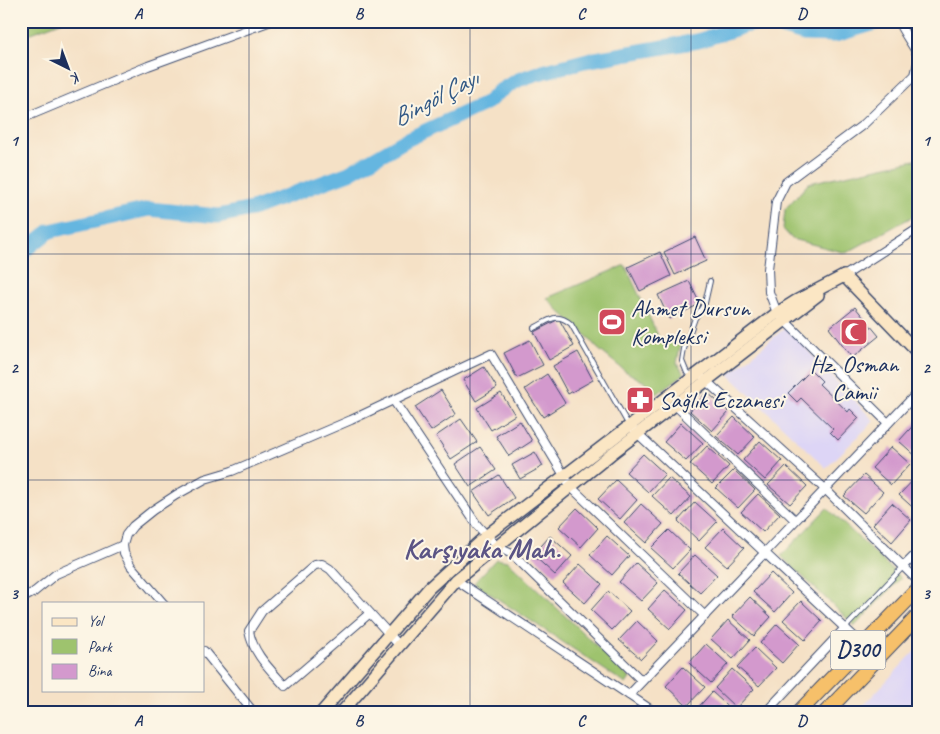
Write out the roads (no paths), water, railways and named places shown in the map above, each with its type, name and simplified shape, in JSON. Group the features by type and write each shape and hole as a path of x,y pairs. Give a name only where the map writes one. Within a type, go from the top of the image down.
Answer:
{"highway":[{"name":"D300","path":"798,713 919,588"},
{"name":"D300","path":"824,713 919,615"}],"street":[{"path":"25,117 148,66 271,21"},
{"path":"888,423 781,317 769,292 768,269 776,202 786,182 864,124 915,75 919,58 898,21"},
{"path":"321,713 429,588 486,535 564,476 633,430 675,405 707,381 781,317 796,301 844,276 919,228"},
{"path":"844,276 919,354"},
{"path":"341,713 456,580 571,487 695,374 781,317"},
{"path":"162,602 131,566 124,553 123,545 126,535 133,526 176,495 198,483 232,471 394,401 491,354 571,487 705,616"},
{"path":"695,374 707,381 825,489 919,582"},
{"path":"629,695 919,391"},
{"path":"394,401 477,525 497,547 512,554 642,681"},
{"path":"675,405 795,520"},
{"path":"633,430 863,645"},
{"path":"21,599 34,592 56,574 123,545"},
{"path":"904,566 919,551"},
{"path":"370,613 286,686 259,657 250,641 249,631 262,611 315,565 322,564 330,569 370,613 399,645"},
{"path":"456,580 656,713"},
{"path":"765,713 845,628"},
{"path":"205,652 254,713"}],"lane":[{"path":"21,97 25,117"},
{"path":"695,374 687,373 682,361 684,349 695,318 705,303 710,281"},
{"path":"534,328 557,317 564,318 571,324 633,430"},
{"path":"845,628 904,566"}],"waterway":[{"name":"Bingöl Çayı","path":"21,253 50,231 149,209 218,216 252,209 349,173 406,140 488,102 498,92 518,80 535,74 584,61 698,41 754,24 773,25 804,34 835,35 882,21"}],"place":[{"name":"Ahmet Dursun Kompleksi","path":"612,322"},
{"name":"Hz. Osman Camii","path":"854,332"},
{"name":"Sağlık Eczanesi","path":"640,400"}],"district":[{"name":"Karşıyaka Mah.","path":"482,548"}]}
